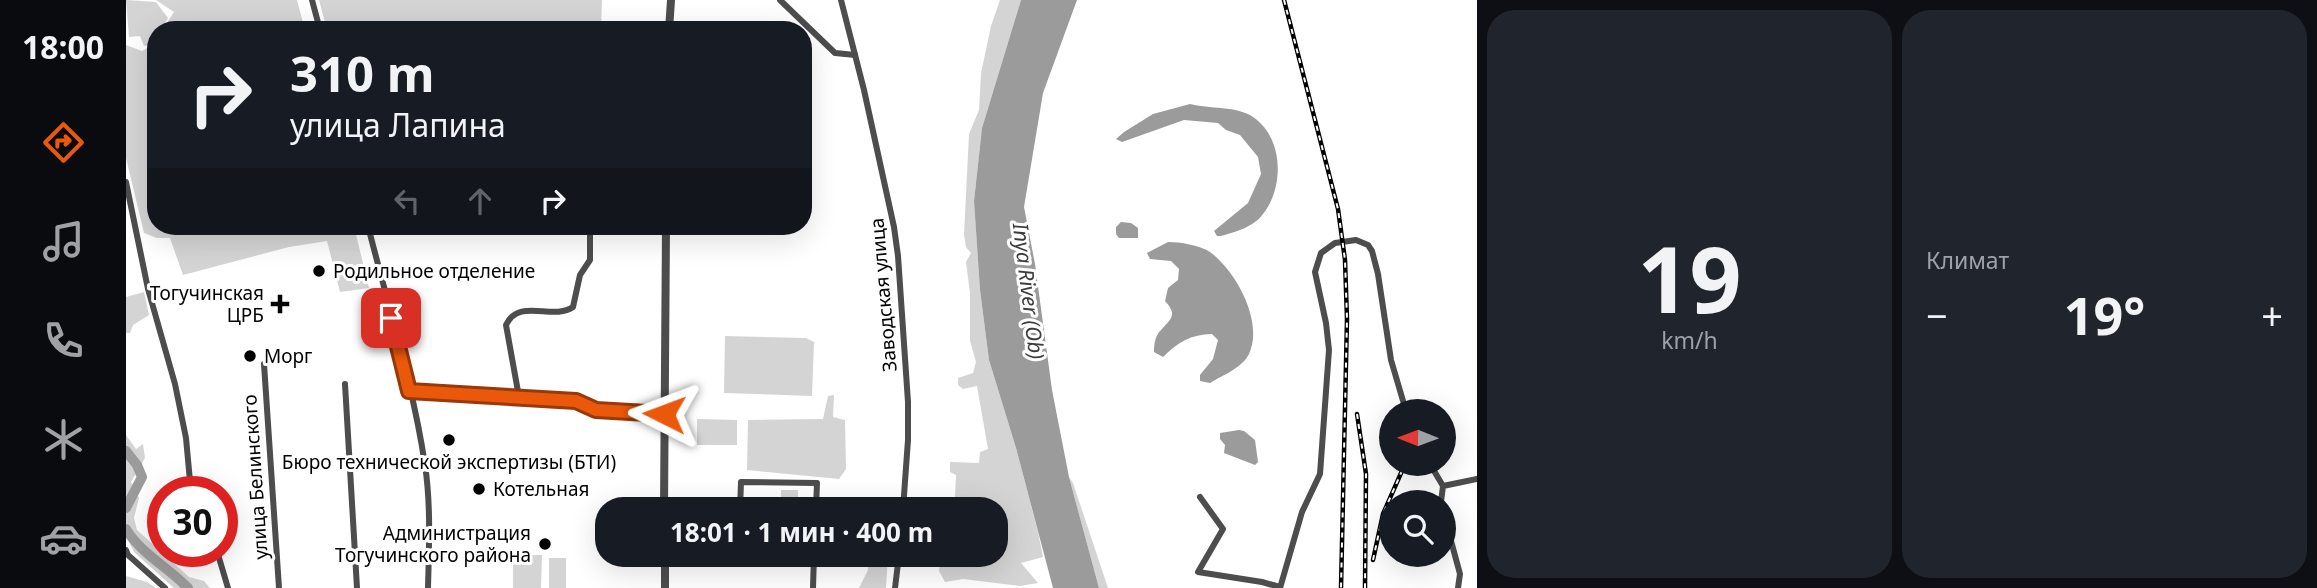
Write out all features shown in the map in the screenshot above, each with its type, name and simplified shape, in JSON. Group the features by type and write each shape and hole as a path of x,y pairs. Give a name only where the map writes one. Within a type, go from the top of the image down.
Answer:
{"street":[{"path":"312,0 318,21"},
{"path":"670,21 671,0"},
{"path":"780,0 802,21"},
{"name":"Заводская улица","path":"841,0 894,228 898,256 908,402 903,497"},
{"path":"812,31 835,53 855,55"},
{"path":"126,182 148,289 184,425 189,476"},
{"path":"370,235 425,466 429,525 428,588"},
{"path":"519,397 506,325 510,317 520,311 566,312 573,307 580,275 590,260 590,235"},
{"path":"664,497 666,235"},
{"path":"1200,497 1223,529 1198,572 1262,582 1280,588 1302,512 1320,474 1329,350 1315,272 1321,253 1335,243 1356,240 1368,245 1372,251 1391,360 1402,399"},
{"name":"улица Белинского","path":"264,364 279,588"},
{"path":"345,384 357,588"},
{"path":"409,391 576,401 605,411 664,414"},
{"path":"1437,476 1442,490"},
{"path":"1443,486 1477,479"},
{"path":"740,497 741,482 817,483 816,497"},
{"path":"126,550 165,588"},
{"path":"1456,559 1460,574 1458,588"},
{"path":"222,567 229,588"},
{"path":"665,567 665,588"},
{"path":"813,588 814,567"},
{"path":"895,588 898,567"}],"shaded area":[{"path":"126,0 156,2 168,18 166,21 147,21 147,46 144,46 140,36 129,37"},
{"path":"156,0 297,0 303,21 168,21 174,12"},
{"path":"319,0 602,0 601,21 325,21"},
{"path":"1000,0 1021,0 982,128 974,201 980,290 989,360 1016,448 1043,557 1021,563 1038,583 1020,586 963,579 945,582 939,571 940,567 1008,567 1008,497 955,497 956,475 950,472 950,462 979,463 980,452 988,449 977,386 963,389 958,385 958,378 973,373 976,362 970,341 970,293 966,262 971,253 966,247 964,235 969,134 979,110 981,73 991,26"},
{"path":"126,45 142,51 147,48 147,234 144,233 126,158"},
{"path":"149,235 356,235 369,288 340,292 327,241 289,247 183,275 170,238"},
{"path":"144,292 149,315 133,325 130,333 126,333 126,297"},
{"path":"725,336 806,338 814,342 812,396 724,393"},
{"path":"834,395 833,417 845,420 846,469 839,479 747,470 748,420 823,419 828,396"},
{"path":"697,419 737,420 737,445 697,445"},
{"path":"126,435 136,449 143,444 145,458 131,482 139,498 134,518 137,530 147,539 147,564 134,552 126,536"},
{"path":"1069,477 1073,483 1108,588 1099,588"},
{"path":"781,490 798,490 798,497 781,497"},
{"path":"513,555 542,555 541,588 513,588"},
{"path":"549,558 566,558 566,588 549,588"},
{"path":"151,567 178,567 189,577 204,581 210,588 174,588"},
{"path":"868,567 887,567 886,588 859,588"},
{"path":"126,576 147,582 156,588 126,588"}],"water":[{"name":"Inya River (Ob)","path":"1021,0 1077,0 1043,93 1024,207 1035,264 1052,390 1069,477 1099,588 1053,588 1016,448 989,360 980,290 974,201 982,128"},
{"path":"1190,104 1247,113 1263,126 1275,149 1277,176 1270,203 1255,222 1221,236 1217,236 1214,231 1248,203 1261,174 1258,157 1240,135 1226,130 1218,123 1184,120 1122,142 1116,139 1153,114"},
{"path":"1121,222 1131,223 1138,228 1138,238 1119,238 1116,227"},
{"path":"1168,242 1189,244 1210,252 1238,284 1250,313 1253,341 1249,354 1237,367 1210,383 1200,381 1200,375 1213,359 1218,340 1212,334 1185,340 1163,357 1154,352 1157,335 1172,317 1165,301 1168,288 1178,280 1179,269 1171,261 1150,259 1147,253"},
{"path":"1239,430 1255,440 1258,462 1255,465 1224,453 1225,445 1220,439 1220,433"}],"waterway":[{"path":"126,451 142,477 126,508"},
{"path":"126,529 139,546 188,588"}],"railway":[{"path":"1284,0 1338,209 1345,260 1347,319 1341,588"},
{"path":"1357,414 1366,474 1365,588"},
{"path":"1373,560 1383,514 1400,476"}],"place":[{"name":"Родильное отделение","path":"319,271"},
{"name":"Тогучинская ЦРБ","path":"280,304"},
{"name":"Морг","path":"250,356"},
{"name":"Бюро технической экспертизы (БТИ)","path":"449,440"},
{"name":"Котельная","path":"479,489"},
{"name":"Администрация Тогучинского района","path":"545,544"}],"route":[{"path":"391,318 409,391 576,401 596,410 664,414"}]}
